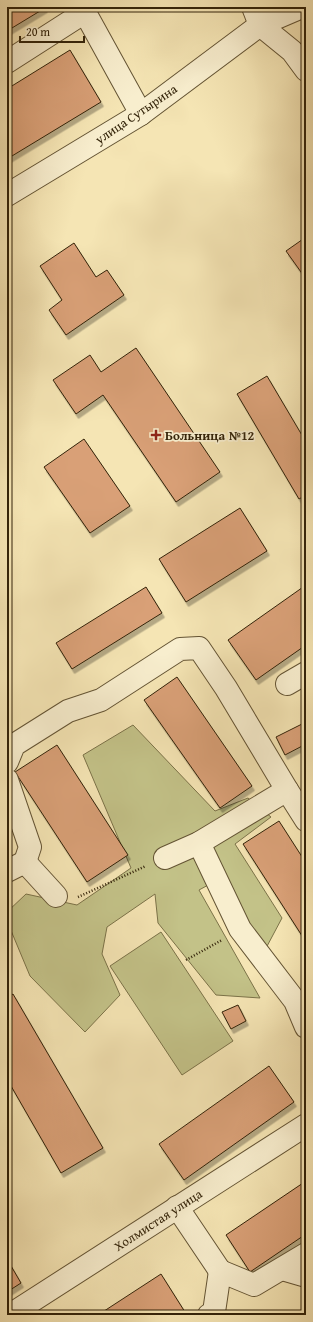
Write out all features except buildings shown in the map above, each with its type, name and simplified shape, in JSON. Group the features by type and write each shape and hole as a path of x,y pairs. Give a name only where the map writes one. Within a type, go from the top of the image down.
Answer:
{"street":[{"name":"улица Сутырина","path":"7,195 141,114 257,16 302,7"},
{"path":"7,62 83,10 141,114"},
{"path":"257,16 292,51 306,70"},
{"path":"7,762 14,745 68,711 101,700 180,650 199,648 226,688 306,820"},
{"path":"287,684 306,673"},
{"path":"7,780 30,847 16,866 56,896"},
{"path":"165,858 199,843 287,790"},
{"path":"199,843 240,929 300,998 306,1027"},
{"name":"Холмистая улица","path":"10,1315 306,1125"},
{"path":"177,1208 220,1271 254,1285 306,1254"},
{"path":"282,1269 306,1276"},
{"path":"209,1315 214,1312 220,1271"}],"path":[{"path":"56,896 78,897 165,858"},
{"path":"186,960 240,929"}],"shaded area":[{"path":"133,725 215,811 248,798 271,817 235,844 282,918 265,950 223,877 199,890 260,998 216,995 158,923 155,894 107,927 102,954 120,995 85,1032 30,976 7,921 7,912 26,894 77,905 131,868 83,755"},
{"path":"161,932 233,1041 182,1075 110,966"}],"place":[{"name":"Больница №12","path":"156,435"}]}
